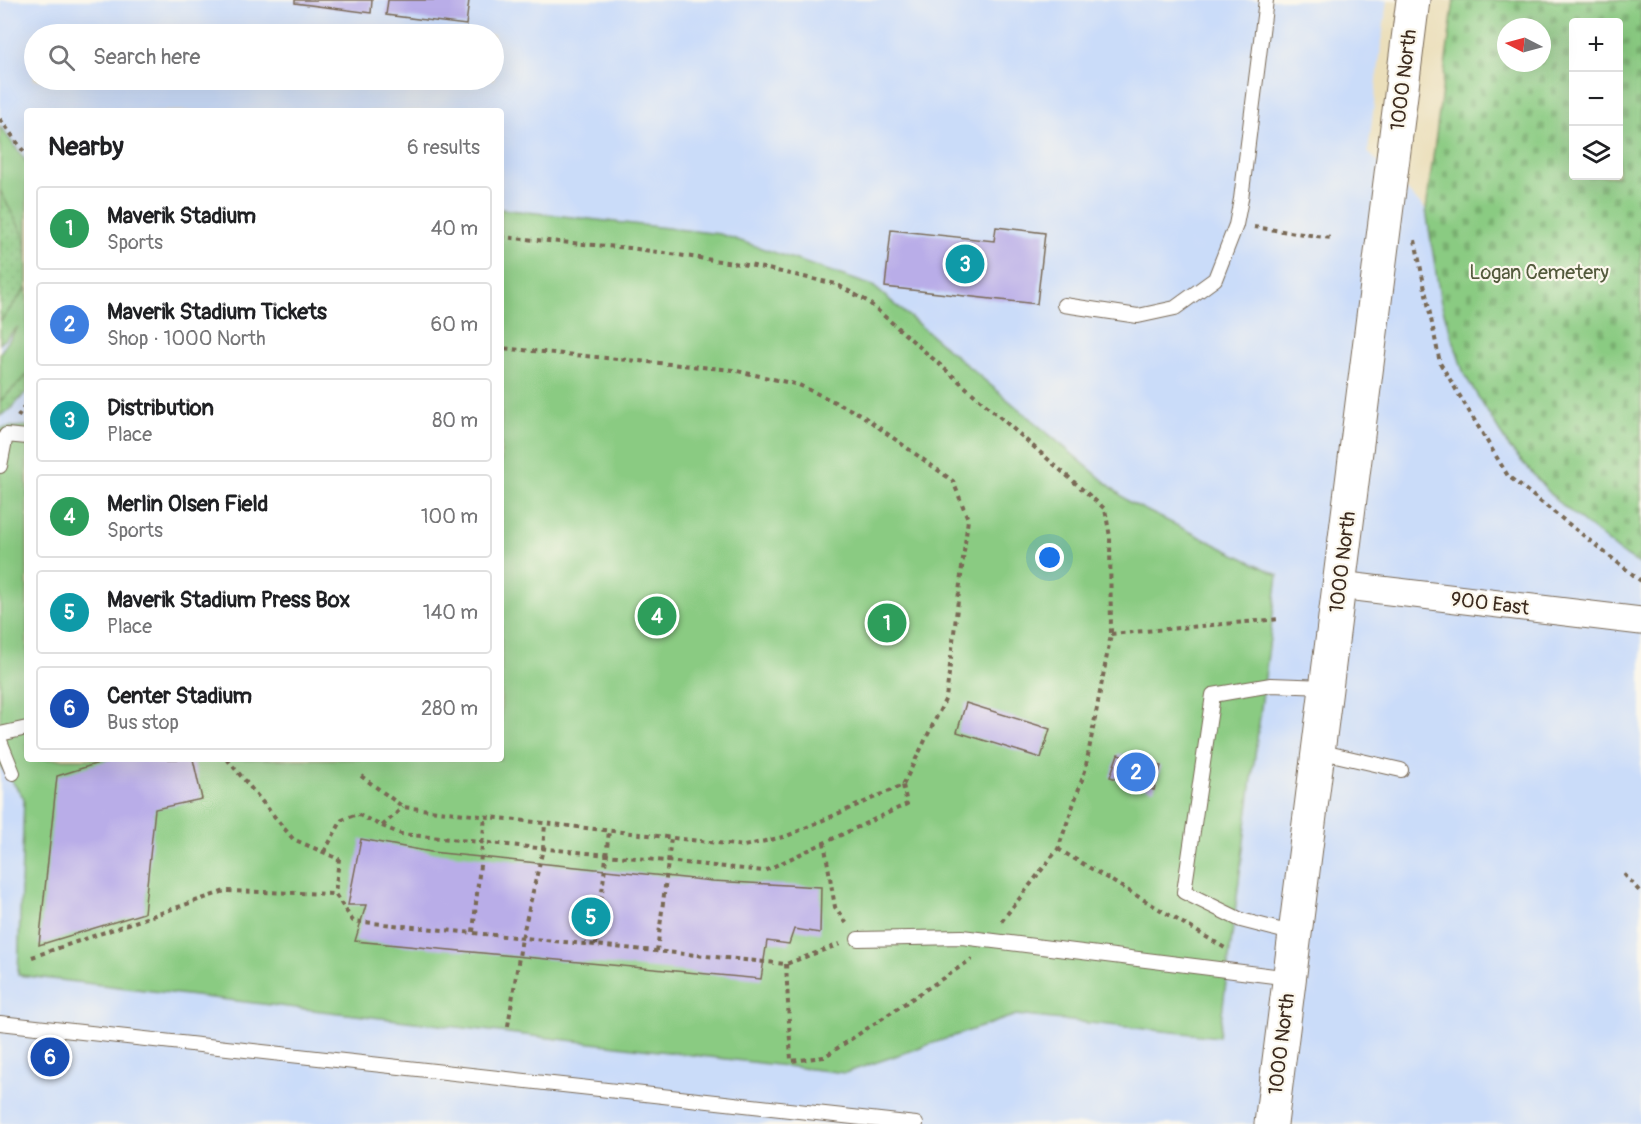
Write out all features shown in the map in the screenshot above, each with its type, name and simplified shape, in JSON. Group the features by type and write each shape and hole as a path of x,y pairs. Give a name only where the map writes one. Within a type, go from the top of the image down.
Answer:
{"street":[{"name":"1000 North","path":"1271,1124 1413,0"},
{"name":"900 East","path":"1339,585 1641,621"}],"lane":[{"path":"1064,305 1138,316 1175,308 1215,279 1236,225 1266,0"},
{"path":"0,466 6,435 24,437"},
{"path":"1295,934 1240,921 1184,892 1214,695 1271,685 1326,687"},
{"path":"0,734 24,729"},
{"path":"0,741 13,773"},
{"path":"1318,751 1401,770"},
{"path":"858,939 962,937 1290,978"},
{"path":"0,1023 916,1124"}],"path":[{"path":"0,119 24,152"},
{"path":"1236,225 1331,238"},
{"path":"504,237 630,248 754,266 836,284 867,301 1105,509 1110,537 1111,634 1085,771 1058,849 972,958 824,1057 792,1061 786,964"},
{"path":"1415,240 1440,363 1508,476 1641,581"},
{"path":"324,852 342,820 357,814 401,834 764,871 907,804 903,785 946,698 968,519 953,481 860,414 800,385 733,370 504,348"},
{"path":"1111,634 1280,619"},
{"path":"229,762 292,839 339,859 335,894 353,921 786,964 858,939 835,907 824,842"},
{"path":"361,776 403,807 744,846 776,839 903,785"},
{"path":"382,826 403,807"},
{"path":"473,933 485,817"},
{"path":"508,1026 522,938 543,849 545,824"},
{"path":"596,945 609,831"},
{"path":"657,951 671,838"},
{"path":"1058,849 1226,949"},
{"path":"1623,874 1641,893"},
{"path":"32,957 225,891 335,894"}],"shaded area":[{"path":"0,0 1387,0 1368,152 1426,210 1441,303 1557,501 1623,554 1641,565 1641,1124 0,1124"}],"green space":[{"name":"Logan Cemetery","path":"1454,0 1641,0 1641,565 1623,554 1557,501 1509,447 1464,374 1441,303 1426,210"},
{"path":"0,126 24,159 24,236 0,190"},
{"path":"0,190 24,234 24,291 0,322"},
{"path":"504,209 720,234 873,286 1129,502 1278,575 1219,1037 1016,1015 845,1073 18,975 24,798 0,765 0,428 24,426 24,762 504,762"},
{"path":"24,291 24,378 0,401 0,353 18,327 0,344 0,322"},
{"path":"24,378 24,394 11,409 0,416 0,401"}],"building":[{"path":"295,0 372,0 371,13 295,3"},
{"path":"388,0 469,0 466,24 386,15"},
{"path":"996,227 1045,233 1037,304 885,287 891,230 994,241"},
{"path":"966,703 1050,729 1041,758 957,732"},
{"path":"1118,754 1161,766 1154,790 1110,777"},
{"path":"101,762 194,762 202,799 155,809 144,913 39,945 57,776"},
{"path":"361,839 431,852 713,881 821,887 820,933 794,929 789,944 767,941 761,979 355,941 366,905 348,905"}],"place":[{"name":"Distribution","path":"965,264"},
{"name":"Merlin Olsen Field","path":"657,616"},
{"name":"Maverik Stadium","path":"887,623"},
{"name":"Maverik Stadium Tickets","path":"1136,772"},
{"name":"Maverik Stadium Press Box","path":"591,917"},
{"name":"Center Stadium","path":"50,1057"}]}
